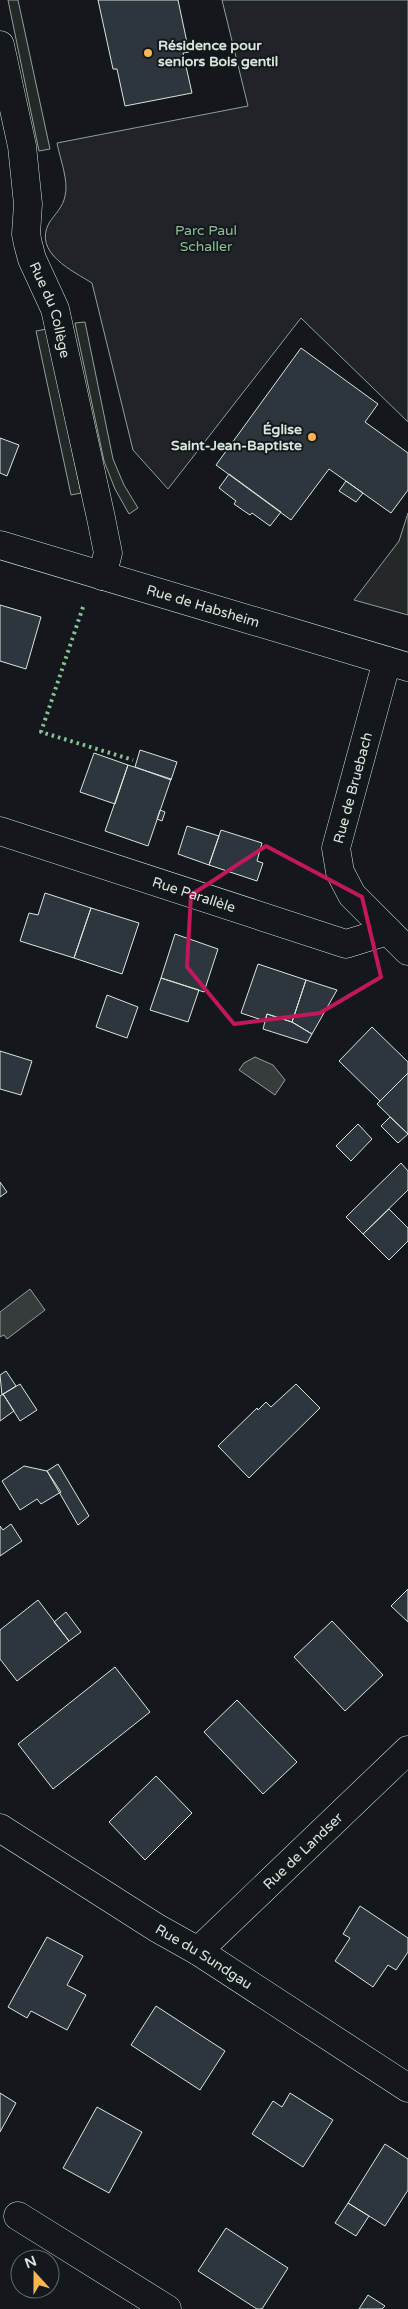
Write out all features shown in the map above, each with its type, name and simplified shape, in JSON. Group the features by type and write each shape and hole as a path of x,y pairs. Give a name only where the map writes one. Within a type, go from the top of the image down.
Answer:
{"street":[{"name":"Rue du Collège","path":"0,45 22,146 28,204 26,234 28,244 32,259 55,309 108,553 102,576"},
{"name":"Rue de Habsheim","path":"0,545 398,664"},
{"name":"Rue de Bruebach","path":"398,664 336,848 340,872 352,895 408,951"},
{"name":"Rue Parallèle","path":"0,831 346,944 388,931"},
{"name":"Rue de Landser","path":"198,1951 408,1750"},
{"name":"Rue du Sundgau","path":"0,1828 157,1928 198,1951 408,2088"},
{"path":"18,2216 167,2309"}],"highlighted area":[{"path":"266,846 362,897 381,977 320,1013 234,1024 187,967 191,895"}],"green space":[{"name":"Parc Paul Schaller","path":"222,0 408,0 408,422 301,318 168,489 133,450 92,283 57,260 46,243 45,234 49,223 62,204 66,190 57,143 248,106"}],"shaded area":[{"path":"8,0 18,0 50,149 39,151"},
{"path":"85,322 113,459 124,485 138,508 129,514 115,489 104,461 75,323"},
{"path":"47,329 81,493 71,495 36,331"},
{"path":"408,513 408,615 354,600 399,541"},
{"path":"255,1057 273,1065 285,1080 275,1095 239,1070 244,1063"},
{"path":"30,1289 45,1310 7,1339 4,1335 0,1337 0,1312"}],"building":[{"name":"Résidence pour seniors Bois gentil","path":"98,0 178,0 189,52 183,53 192,93 125,106 117,69 113,69"},
{"name":"Église Saint-Jean-Baptiste","path":"301,348 378,404 365,422 408,453 408,490 391,513 329,469 291,520 216,465"},
{"path":"0,438 19,445 7,476 0,473"},
{"path":"229,474 281,512 270,526 252,513 250,515 234,504 236,501 219,488"},
{"path":"346,481 363,493 356,502 339,491"},
{"path":"0,605 41,617 26,669 0,661"},
{"path":"140,750 177,762 171,780 135,767"},
{"path":"94,753 128,765 115,804 80,792"},
{"path":"128,765 171,779 148,846 105,831"},
{"path":"160,810 165,812 162,821 157,819"},
{"path":"187,826 219,836 209,865 178,854"},
{"path":"221,830 262,843 257,861 263,863 257,881 209,865"},
{"path":"45,893 91,908 74,958 20,941 29,913 38,915"},
{"path":"91,908 139,923 122,974 74,958"},
{"path":"175,934 218,949 204,992 161,978"},
{"path":"258,964 306,980 292,1022 267,1014 265,1021 241,1013"},
{"path":"161,978 199,990 188,1022 150,1010"},
{"path":"306,980 337,990 312,1034 292,1022"},
{"path":"107,995 138,1007 127,1038 96,1027"},
{"path":"267,1014 292,1022 312,1034 307,1043 263,1029"},
{"path":"372,1027 408,1062 408,1073 380,1101 339,1061"},
{"path":"0,1051 32,1061 21,1095 0,1089"},
{"path":"408,1073 408,1134 377,1104"},
{"path":"390,1117 408,1134 398,1143 381,1126"},
{"path":"358,1124 372,1139 351,1161 336,1146"},
{"path":"401,1163 408,1171 408,1190 363,1234 346,1217"},
{"path":"0,1182 7,1192 0,1197"},
{"path":"389,1209 408,1228 408,1241 389,1260 363,1234"},
{"path":"6,1371 16,1386 2,1395 0,1375"},
{"path":"20,1384 37,1410 20,1421 3,1394"},
{"path":"296,1384 320,1408 249,1478 218,1446 257,1408 258,1410 266,1402 271,1407"},
{"path":"3,1394 14,1411 0,1421 0,1396"},
{"path":"58,1464 89,1516 78,1525 47,1471"},
{"path":"24,1466 47,1471 61,1492 41,1504 37,1499 20,1510 2,1481"},
{"path":"11,1524 22,1541 0,1556 0,1526 3,1530"},
{"path":"408,1589 408,1622 391,1606"},
{"path":"38,1600 69,1641 17,1681 0,1659 0,1630"},
{"path":"66,1612 81,1632 69,1641 54,1622"},
{"path":"332,1621 383,1675 345,1711 294,1657"},
{"path":"115,1667 150,1712 53,1789 18,1744"},
{"path":"237,1700 297,1762 263,1794 204,1732"},
{"path":"156,1776 192,1813 145,1860 109,1822"},
{"path":"360,1906 408,1938 408,1952 396,1970 388,1965 373,1987 335,1961 350,1938 343,1934"},
{"path":"47,1937 83,1956 67,1985 86,1995 67,2030 31,2011 27,2018 8,2007"},
{"path":"156,2006 225,2051 200,2090 131,2045"},
{"path":"0,2093 16,2103 0,2132"},
{"path":"290,2093 333,2120 303,2167 252,2134 273,2101 282,2107"},
{"path":"97,2107 142,2132 109,2193 63,2168"},
{"path":"385,2144 408,2159 408,2190 385,2226 348,2203"},
{"path":"348,2203 369,2216 356,2236 335,2223"},
{"path":"226,2228 288,2268 262,2309 257,2309 198,2271"},
{"path":"368,2295 385,2306 382,2309 359,2309"}],"hedge":[{"path":"83,607 41,732 133,760"}],"place":[{"name":"Résidence pour seniors Bois gentil","path":"148,53"},
{"name":"Église Saint-Jean-Baptiste","path":"312,437"}]}
